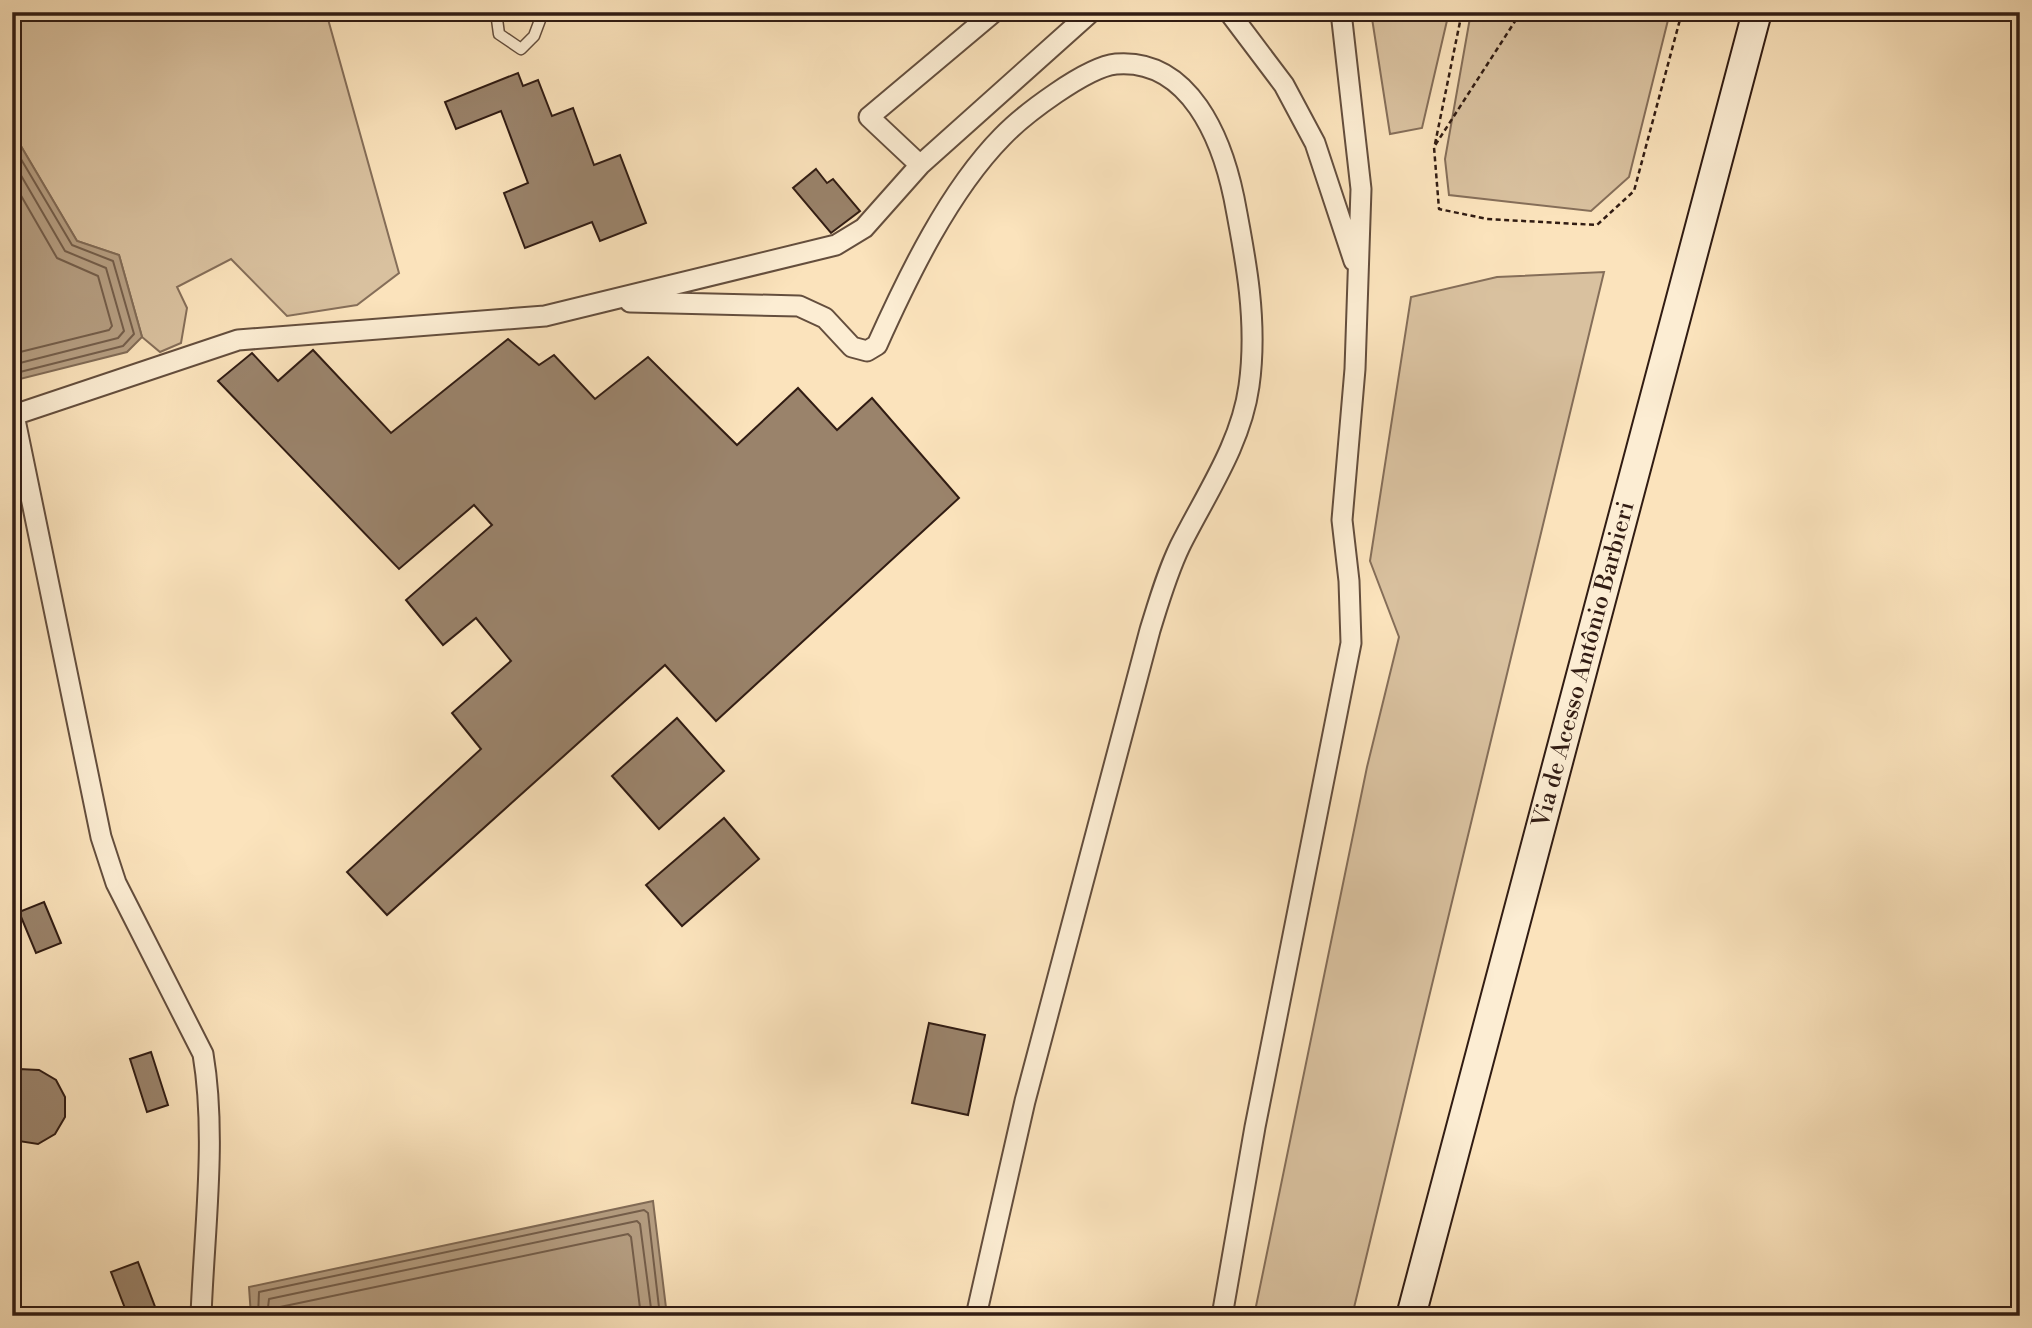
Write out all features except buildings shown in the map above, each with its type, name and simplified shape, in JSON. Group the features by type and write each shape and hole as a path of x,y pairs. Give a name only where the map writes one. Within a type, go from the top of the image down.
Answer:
{"main road":[{"name":"Via de Acesso Antônio Barbieri","path":"1411,1316 1757,12"}],"street":[{"path":"920,165 869,117 994,12"},
{"path":"1222,1316 1255,1127 1351,643 1349,581 1342,520 1355,369 1361,189 1341,12"},
{"path":"201,1316 208,1140 208,1081 203,1054 116,883 101,837 13,415 238,340 545,316 836,245 864,228 920,165 1092,13"},
{"path":"1229,15 1284,85 1315,144 1359,275"},
{"path":"608,302 799,306 825,318 852,347 867,351 877,345 948,207 1001,137 1058,90 1115,64 1142,67 1167,76 1201,109 1220,145 1251,284 1249,387 1230,450 1180,546 1150,630 1025,1101 976,1316"}],"lane":[{"path":"496,12 499,34 505,41 521,49 534,36 543,12"}],"path":[{"path":"1462,12 1434,148 1439,209 1487,219 1597,225 1634,191 1682,12"},
{"path":"1434,148 1521,12"}],"shaded area":[{"path":"12,12 326,12 399,273 357,305 287,316 231,259 177,287 187,308 181,343 160,352 142,337 119,255 77,241 12,131"},
{"path":"1371,12 1449,12 1422,128 1390,134"},
{"path":"1471,12 1670,12 1629,177 1591,211 1449,195 1445,159"},
{"path":"1604,272 1352,1316 1254,1316 1367,767 1399,637 1370,561 1411,297 1497,277"}],"water":[{"path":"12,131 77,241 119,255 142,337 127,352 12,381"},
{"path":"653,1201 667,1316 251,1316 249,1287"}]}
